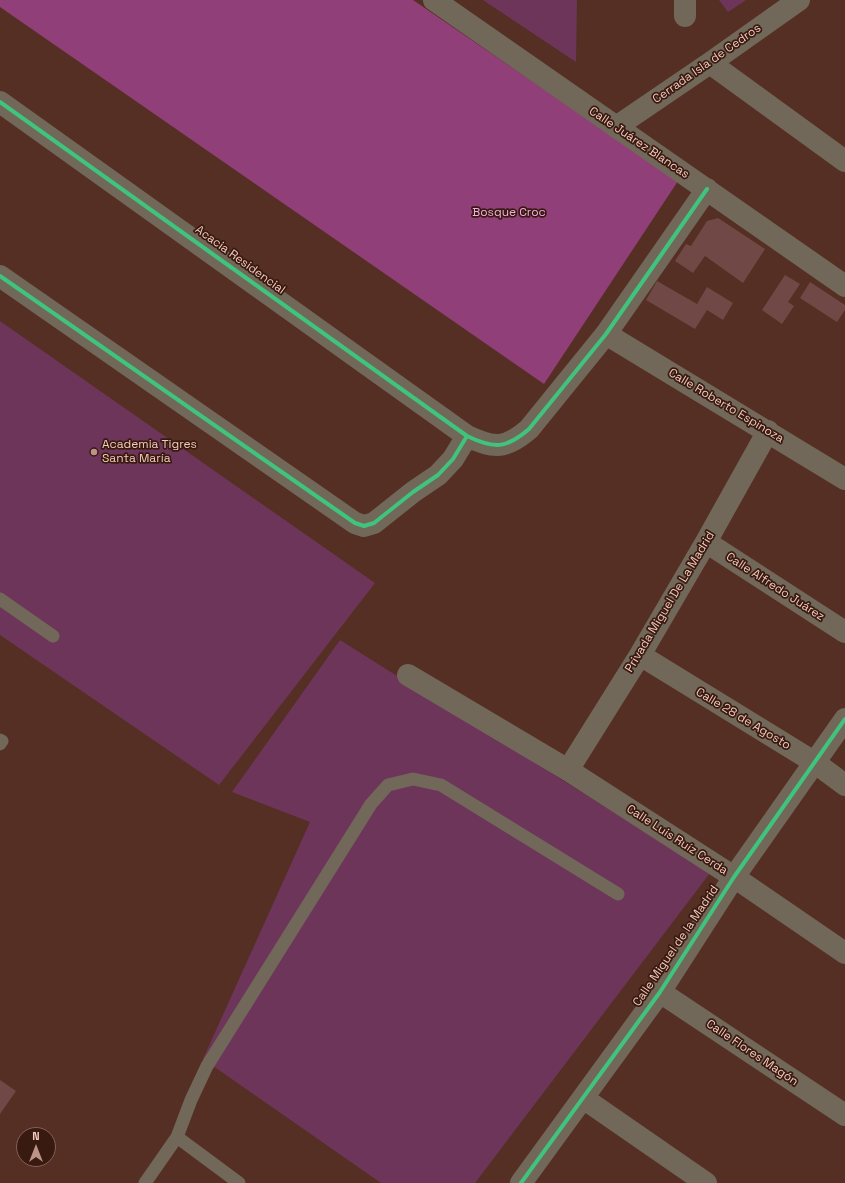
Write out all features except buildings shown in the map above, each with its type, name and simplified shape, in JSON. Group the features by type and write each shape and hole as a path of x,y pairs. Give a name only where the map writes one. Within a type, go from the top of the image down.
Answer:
{"street":[{"name":"Calle Juárez Blancas","path":"434,0 845,286"},
{"name":"Cerrada Isla de Cedros","path":"616,127 799,0"},
{"path":"710,63 845,161"},
{"name":"Acacia Residencial","path":"0,102 467,436 488,445 503,445 517,439 529,429 606,334 707,189"},
{"path":"0,276 355,523 364,526 374,523 413,492 438,475 453,459 467,436"},
{"name":"Calle Roberto Espinoza","path":"606,334 845,480"},
{"name":"Privada Miguel De La Madrid","path":"568,770 640,655 768,432"},
{"name":"Calle Alfredo Juárez","path":"706,542 845,632"},
{"name":"Calle 28 de Agosto","path":"640,655 814,762 845,785"},
{"name":"Calle Luis Ruíz Cerda","path":"408,675 568,770 734,876 845,953"},
{"name":"Calle Miguel de la Madrid","path":"521,1183 660,992 734,876 845,719"},
{"name":"Calle Flores Magón","path":"660,992 845,1114"},
{"path":"583,1098 706,1183"}],"lane":[{"path":"0,599 52,636"},
{"path":"0,740 2,741 0,744"},
{"path":"145,1183 177,1137 191,1100 207,1066 371,804 388,785 413,779 441,785 618,894"},
{"path":"177,1137 239,1183"}],"shaded area":[{"path":"483,0 577,0 576,62"},
{"path":"719,0 746,0 728,12"},
{"name":"Academia Tigres Santa María","path":"0,321 375,583 219,785 0,635"},
{"path":"340,640 710,873 475,1183 381,1183 203,1059 310,822 232,792"}],"green space":[{"name":"Bosque Croc","path":"0,0 413,0 678,181 544,384 0,7"}],"cycle path":[{"path":"0,102 467,436 492,445 500,445 513,440 521,436 529,429 606,334 707,189"},
{"path":"0,276 355,523 364,526 374,523 413,492 438,475 453,459 467,436"},
{"path":"521,1183 660,992 734,877 845,719"}],"place":[{"name":"Academia Tigres Santa María","path":"94,452"}]}
